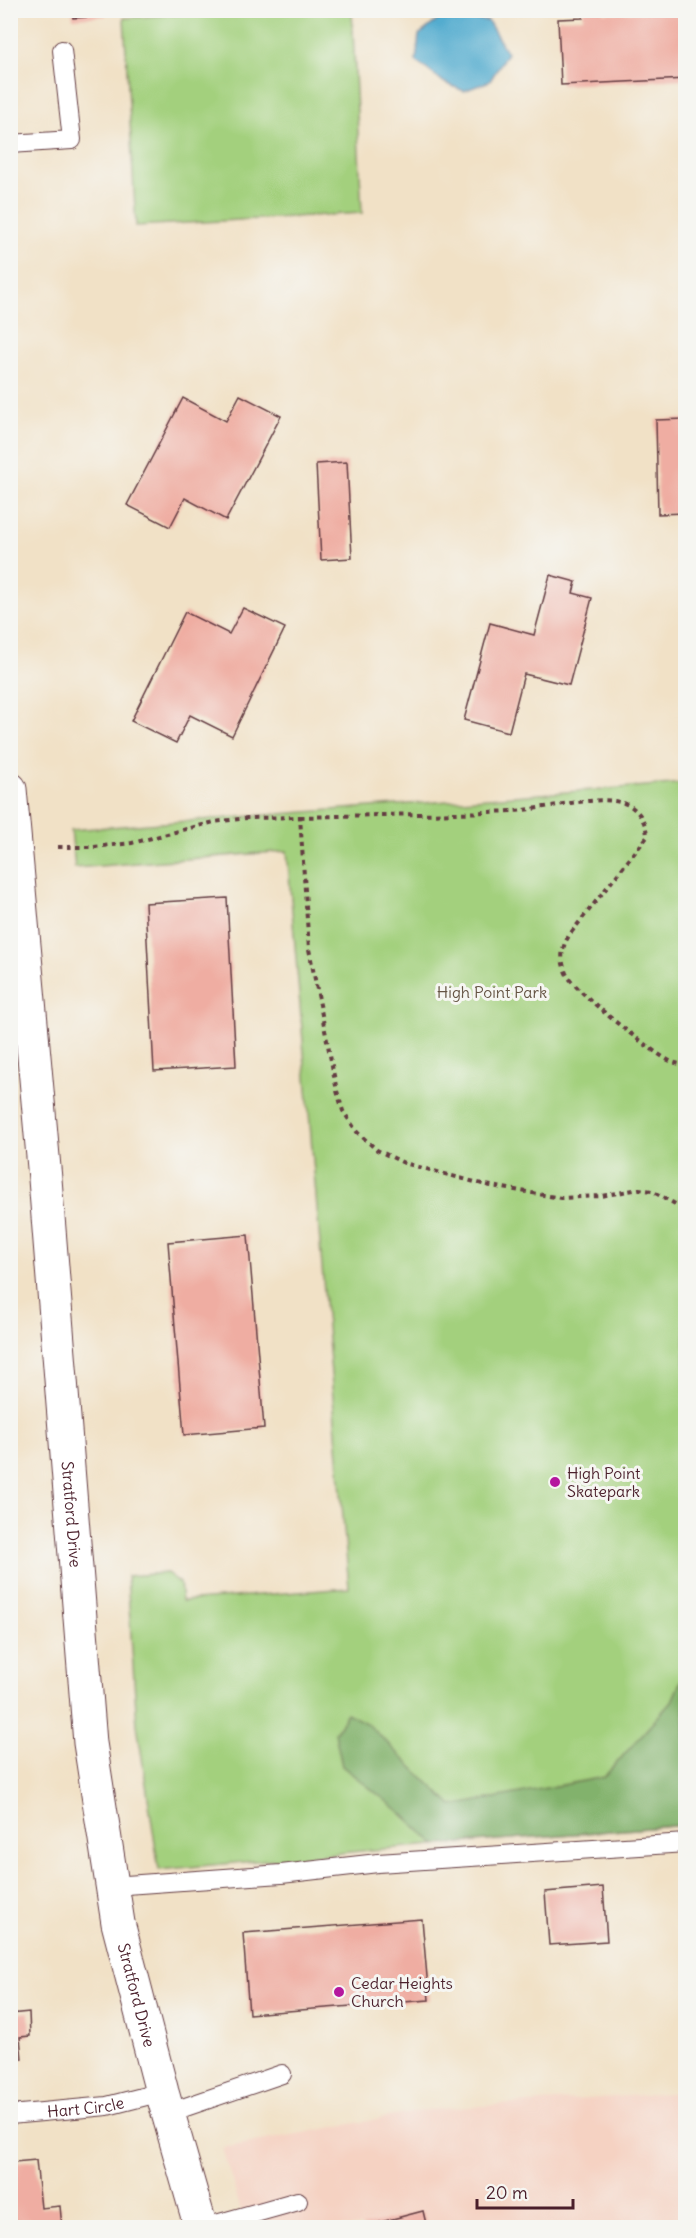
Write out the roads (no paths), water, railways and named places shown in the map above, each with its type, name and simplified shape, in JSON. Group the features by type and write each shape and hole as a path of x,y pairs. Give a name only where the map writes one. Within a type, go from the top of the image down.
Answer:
{"street":[{"name":"Stratford Drive","path":"10,789 45,1179 90,1743 118,1923 201,2228"}],"lane":[{"path":"10,144 72,140 62,50"},
{"path":"112,1886 281,1874 378,1863 686,1842"},
{"name":"Hart Circle","path":"10,2115 165,2102 282,2074"},
{"path":"201,2228 298,2201"}],"water":[{"path":"443,16 488,21 507,53 490,81 464,91 445,83 416,61 419,35"}],"place":[{"name":"High Point Skatepark","path":"555,1482"},
{"name":"Cedar Heights Church","path":"339,1992"}],"park label":[{"name":"High Point Park","path":"492,992"}]}
